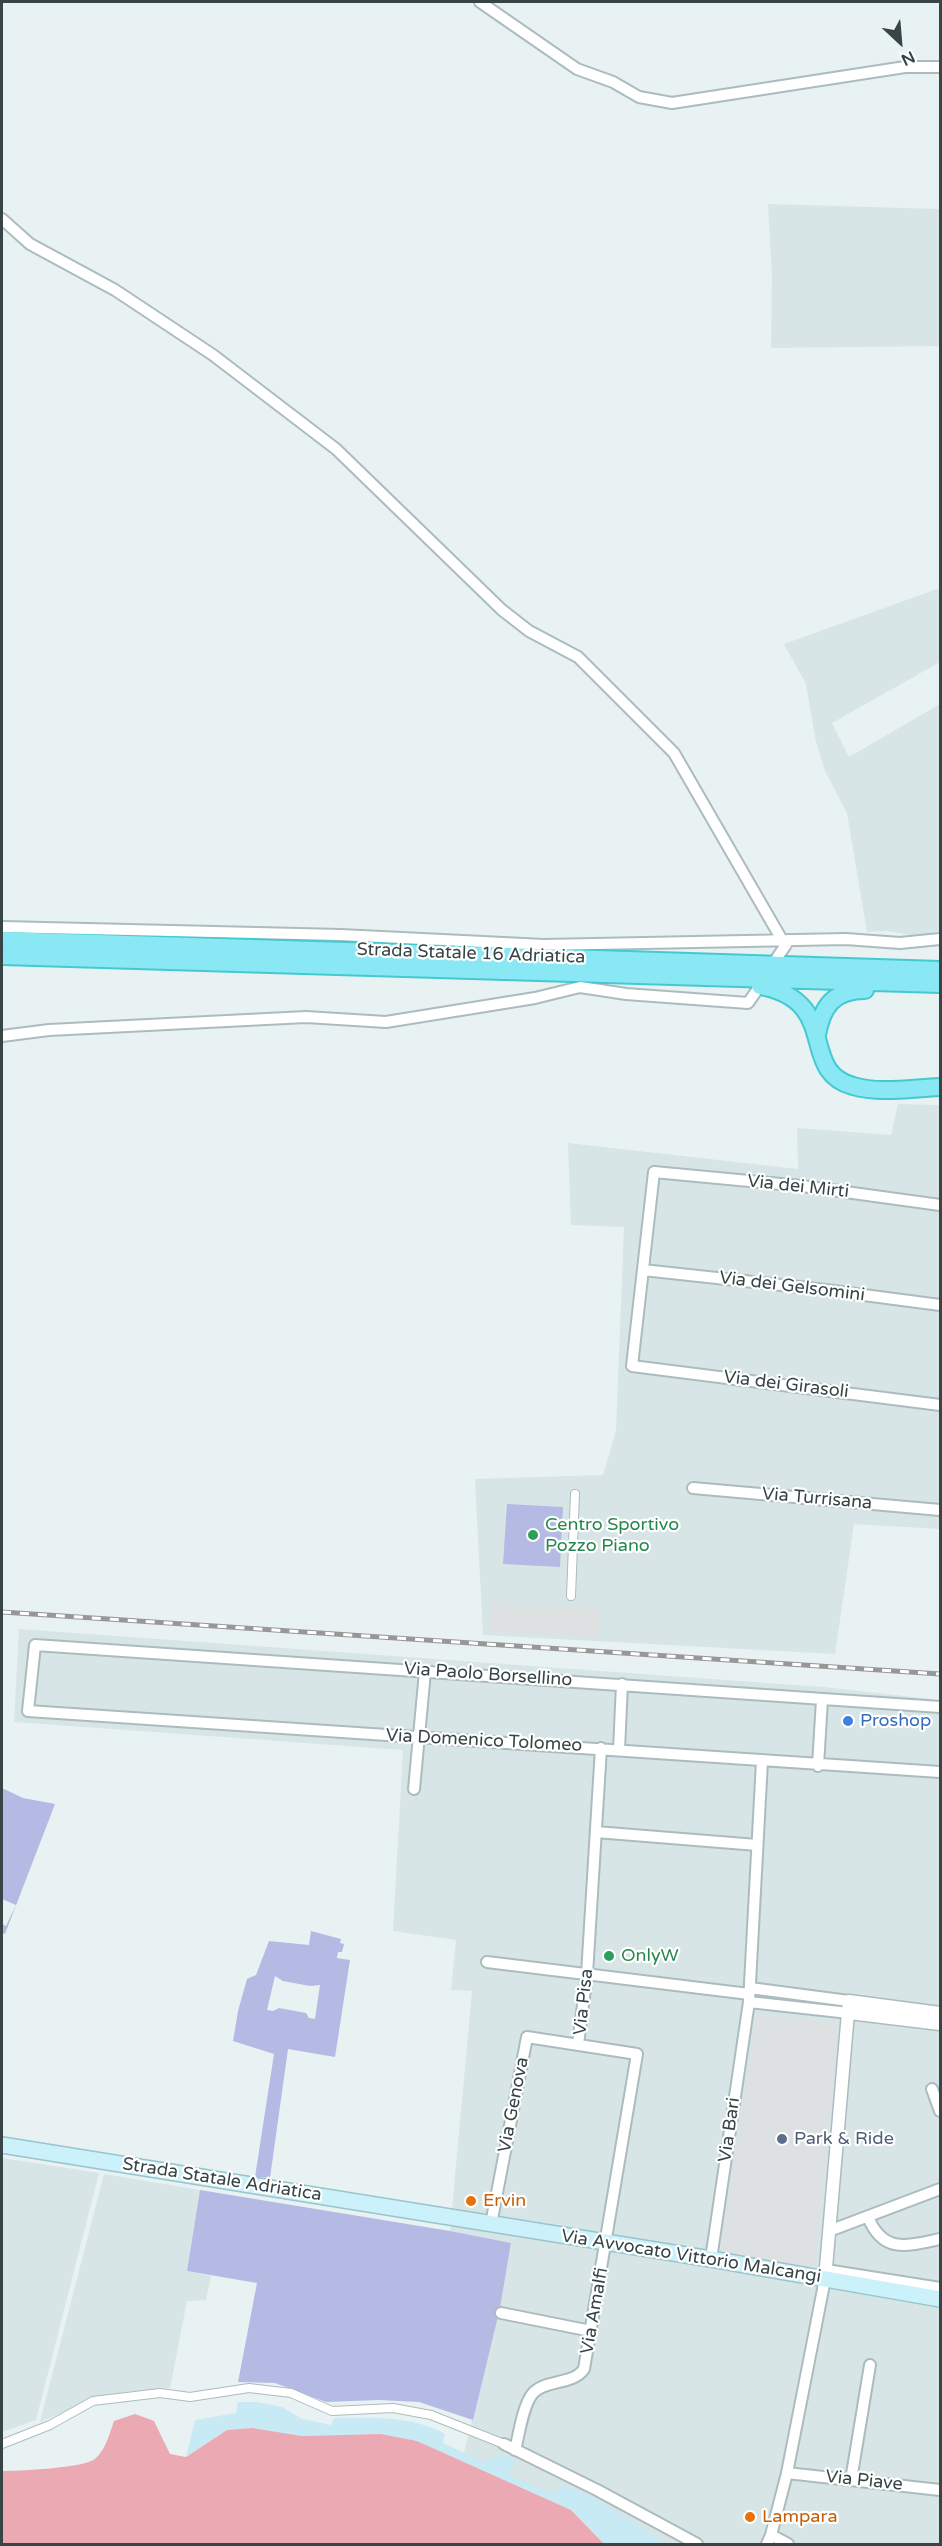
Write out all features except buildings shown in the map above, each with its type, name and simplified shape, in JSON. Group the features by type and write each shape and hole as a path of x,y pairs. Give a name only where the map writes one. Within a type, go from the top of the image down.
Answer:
{"highway":[{"name":"Strada Statale 16 Adriatica","path":"2,940 940,970"},
{"name":"Strada Statale 16 Adriatica","path":"2,956 940,984"},
{"path":"718,978 785,993 800,1003 810,1016 817,1035 820,1055 830,1074 851,1086 883,1090 940,1087"},
{"path":"817,1035 820,1017 826,1006 834,998 846,992 857,990 940,991"}],"main road":[{"name":"Strada Statale Adriatica","path":"2,2145 442,2216"},
{"name":"Via Avvocato Vittorio Malcangi","path":"442,2216 825,2275 940,2299"}],"street":[{"path":"480,2 576,69 613,82 639,97 672,103 905,67 940,67"},
{"path":"2,219 30,244 115,290 213,355 336,449 502,610 529,632 578,657 674,753 786,940"},
{"path":"2,927 342,935 544,945 846,939 900,943 940,939"},
{"path":"777,958 786,940"},
{"path":"2,1036 49,1030 306,1017 386,1022 535,998 580,987 626,994 748,1003 757,990"},
{"name":"Via dei Mirti","path":"643,1270 654,1172 802,1186 940,1205"},
{"name":"Via dei Gelsomini","path":"643,1270 940,1305"},
{"name":"Via dei Girasoli","path":"643,1270 632,1366 940,1405"},
{"name":"Via Turrisana","path":"693,1488 940,1510"},
{"path":"572,1596 576,1494"},
{"name":"Via Paolo Borsellino","path":"28,1711 35,1645 940,1707"},
{"path":"414,1789 424,1672"},
{"path":"619,1750 622,1684"},
{"path":"818,1766 822,1699"},
{"name":"Via Domenico Tolomeo","path":"28,1711 418,1738 601,1748 818,1766 940,1772"},
{"name":"Via Pisa","path":"601,1748 587,1974 578,2043 637,2054 602,2242"},
{"name":"Via Bari","path":"711,2259 749,1995 762,1761"},
{"path":"596,1832 757,1845"},
{"path":"487,1962 849,2007 940,2013"},
{"path":"849,2007 940,2024"},
{"path":"788,2544 770,2541 787,2473 825,2275 849,2007"},
{"name":"Via Genova","path":"491,2224 527,2037 578,2043"},
{"path":"932,2089 940,2111"},
{"path":"829,2231 940,2189"},
{"path":"868,2217 874,2232 886,2242 908,2246 940,2239"},
{"name":"Via Amalfi","path":"515,2450 528,2402 534,2392 571,2378 585,2369 602,2242"},
{"name":"Via Avvocato Vittorio Malcangi","path":"825,2275 940,2288"},
{"path":"501,2313 591,2331"},
{"path":"851,2480 870,2365"},
{"path":"2,2444 50,2425 93,2401 160,2393 190,2397 249,2388 291,2393 332,2411 393,2408 431,2415 504,2444 597,2490 697,2544"},
{"name":"Via Piave","path":"787,2473 940,2490"}],"shaded area":[{"path":"768,204 940,209 940,346 771,348 772,276"},
{"path":"940,588 940,662 832,723 849,757 940,704 940,931 916,936 887,931 867,932 847,813 825,771 816,742 806,684 784,644"},
{"path":"898,1104 939,1105 940,1529 854,1524 835,1654 483,1635 475,1479 603,1475 616,1431 624,1227 571,1225 568,1143 798,1169 797,1128 891,1135"},
{"name":"Centro Sportivo Pozzo Piano","path":"507,1504 563,1507 560,1567 503,1564"},
{"path":"491,1604 600,1609 599,1637 490,1632"},
{"path":"19,1629 823,1687 940,1700 940,2544 631,2544 590,2510 463,2456 500,2308 511,2244 450,2231 472,1991 451,1990 456,1940 393,1931 403,1750 14,1722"},
{"path":"2,1788 23,1798 55,1804 5,1934 2,1933 2,1924 6,1926 16,1905 2,1899"},
{"path":"311,1931 341,1939 340,1943 344,1944 337,1958 350,1960 335,2057 288,2049 270,2178 255,2177 274,2054 233,2041 238,2011 247,1979 256,1975 269,1941 309,1945","holes":["275,1976 283,1981 310,1986 320,1985 315,2019 309,2018 306,2013 279,2008 273,2011 267,2010"]},
{"name":"Park & Ride","path":"756,2014 839,2024 815,2267 720,2254"},
{"path":"2,2158 99,2173 36,2420 2,2432"},
{"path":"104,2174 200,2190 187,2271 211,2276 206,2300 187,2301 170,2388 124,2392 91,2400 40,2422"},
{"path":"200,2190 511,2243 500,2308 473,2420 419,2402 379,2400 326,2402 275,2383 238,2382 257,2283 187,2271"},
{"path":"135,2414 154,2421 170,2454 186,2457 227,2430 252,2428 302,2436 381,2434 417,2441 571,2510 604,2544 2,2544 2,2471 50,2468 89,2462 102,2451 114,2421"}],"sand":[{"path":"238,2402 257,2402 282,2407 302,2419 331,2425 334,2418 377,2418 418,2423 445,2434 443,2443 484,2462 500,2454 515,2459 509,2475 555,2494 561,2485 589,2496 666,2544 604,2544 571,2510 417,2441 381,2434 302,2436 252,2428 227,2430 186,2457 195,2420 236,2413"}],"railway":[{"path":"2,1612 940,1674"}],"place":[{"name":"Centro Sportivo Pozzo Piano","path":"533,1535"},
{"name":"Proshop","path":"848,1721"},
{"name":"OnlyW","path":"609,1956"},
{"name":"Park & Ride","path":"782,2139"},
{"name":"Ervin","path":"471,2201"},
{"name":"Lampara","path":"750,2517"}]}
